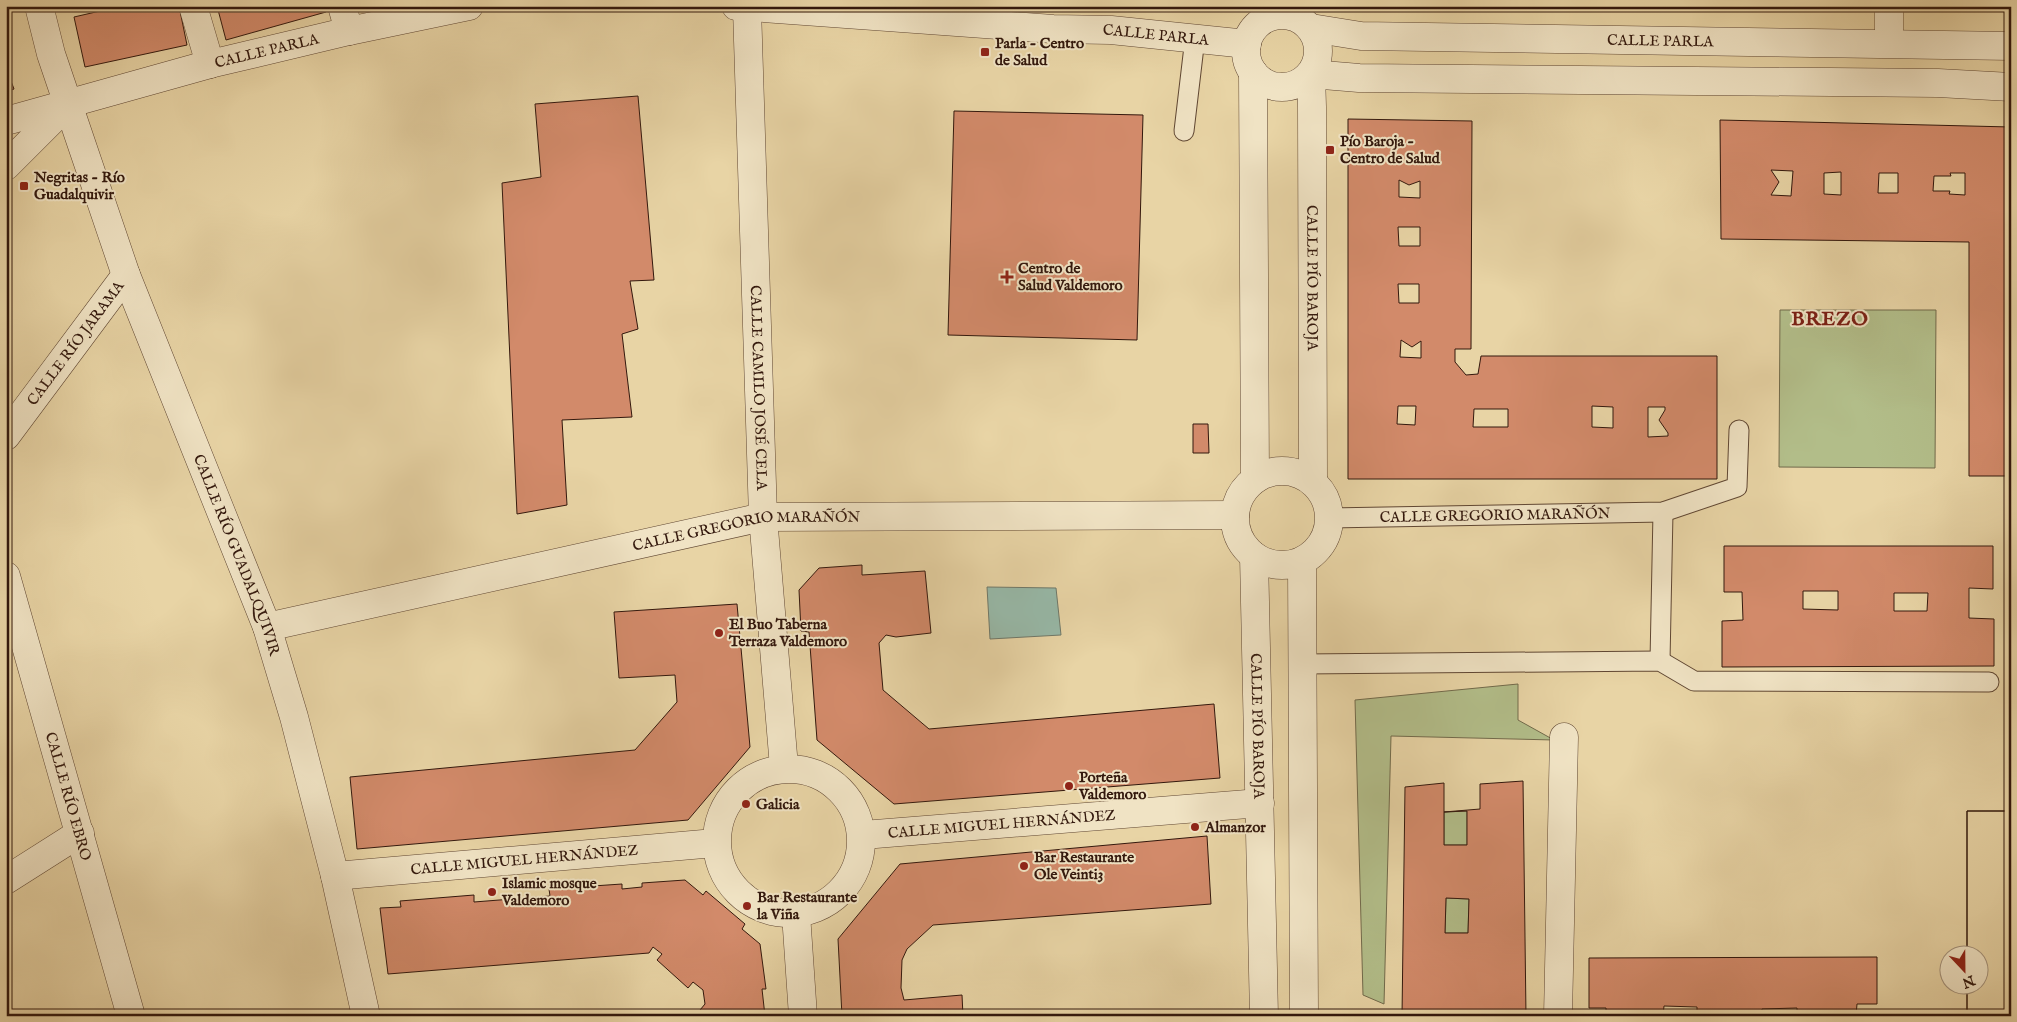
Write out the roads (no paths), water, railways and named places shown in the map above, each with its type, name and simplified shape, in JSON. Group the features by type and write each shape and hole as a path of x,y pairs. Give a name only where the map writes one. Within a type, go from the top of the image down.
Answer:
{"street":[{"name":"CALLE RÍO GUADALQUIVIR","path":"39,6 51,54 67,105 126,275 268,627 294,717 335,876 366,1016"},
{"path":"193,6 210,64"},
{"name":"CALLE PARLA","path":"6,121 210,64 345,19 469,6"},
{"path":"1889,6 1889,43"},
{"name":"CALLE PARLA","path":"756,7 1053,29 1111,30 1247,44"},
{"name":"CALLE CAMILO JOSÉ CELA","path":"756,7 763,517 784,767"},
{"path":"1253,72 1265,83 1281,88 1297,84 1311,74 1318,59 1318,43 1311,28 1299,18 1282,15 1266,18 1254,28 1247,44 1247,58 1253,72 1255,479"},
{"name":"CALLE PARLA","path":"1311,28 1360,36 2011,46"},
{"path":"1311,74 1359,78 1938,83 2011,87"},
{"name":"CALLE PÍO BAROJA","path":"1311,74 1313,482"},
{"path":"6,166 67,105"},
{"name":"CALLE RÍO JARAMA","path":"6,436 126,275"},
{"path":"1284,471 1300,474 1313,482 1322,492 1329,518 1327,531 1322,543 1302,561 1290,564 1278,565 1265,562 1254,556 1243,545 1236,530 1235,515 1238,501 1245,489 1255,479 1269,472 1284,471"},
{"name":"CALLE GREGORIO MARAÑÓN","path":"268,627 763,517 1235,515"},
{"name":"CALLE PÍO BAROJA","path":"1254,556 1264,1016"},
{"path":"1302,561 1304,1016"},
{"name":"CALLE RÍO EBRO","path":"6,576 131,1016"},
{"path":"1558,1016 1564,737"},
{"path":"784,767 818,772 858,813 863,835 858,870 817,909 796,914 760,909 720,868 715,843 721,812 762,772 784,767"},
{"name":"CALLE MIGUEL HERNÁNDEZ","path":"863,835 1260,803"},
{"path":"6,880 80,833"},
{"name":"CALLE MIGUEL HERNÁNDEZ","path":"335,876 715,843"},
{"path":"796,914 803,1016"}],"lane":[{"path":"1184,130 1195,38"},
{"name":"CALLE GREGORIO MARAÑÓN","path":"1329,518 1663,512 1737,487 1739,430"},
{"path":"1660,661 1663,512"},
{"path":"1302,664 1660,661 1694,681 1989,682"}],"place":[{"name":"Parla - Centro de Salud","path":"985,52"},
{"name":"Pío Baroja - Centro de Salud","path":"1330,150"},
{"name":"Negritas - Río Guadalquivir","path":"24,186"},
{"name":"Centro de Salud Valdemoro","path":"1007,277"},
{"name":"El Buo Taberna Terraza Valdemoro","path":"719,633"},
{"name":"Porteña Valdemoro","path":"1069,786"},
{"name":"Galicia","path":"746,804"},
{"name":"Almanzor","path":"1195,827"},
{"name":"Bar Restaurante Ole Veinti3","path":"1024,866"},
{"name":"Islamic mosque Valdemoro","path":"492,892"},
{"name":"Bar Restaurante la Viña","path":"747,906"}],"district":[{"name":"BREZO","path":"1830,318"}]}
